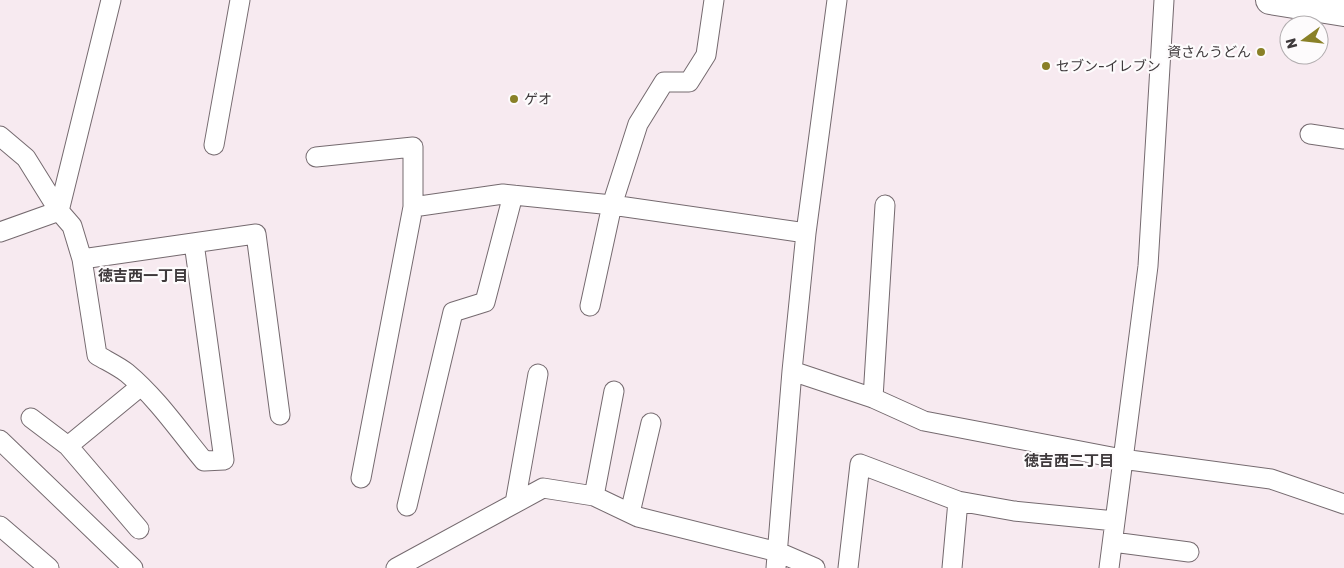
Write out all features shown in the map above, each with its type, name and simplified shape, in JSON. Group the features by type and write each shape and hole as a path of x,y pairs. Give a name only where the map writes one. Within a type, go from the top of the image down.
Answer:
{"highway":[{"path":"1270,0 1344,12"}],"street":[{"path":"59,211 111,0"},
{"path":"214,145 240,0"},
{"path":"590,306 612,204 638,124 664,82 689,82 706,55 714,0"},
{"path":"777,560 792,372 806,233 837,0"},
{"path":"1108,568 1113,542 1122,459 1148,266 1164,0"},
{"path":"1310,134 1344,139"},
{"path":"0,136 26,158 59,211 72,226 82,259 97,355 126,372 159,406 204,461 224,460 194,243"},
{"path":"316,157 413,148 413,207 361,478"},
{"path":"413,207 503,194 612,204 806,233"},
{"path":"407,506 453,312 485,302 513,195"},
{"path":"873,398 885,205"},
{"path":"0,232 59,211"},
{"path":"82,259 256,234 280,415"},
{"path":"792,372 873,398 924,421 1122,459 1272,479 1344,504"},
{"path":"515,503 538,374"},
{"path":"68,446 140,386"},
{"path":"594,496 614,391"},
{"path":"31,418 68,446 139,528"},
{"path":"630,513 651,423"},
{"path":"0,440 133,568"},
{"path":"848,568 860,464 958,500 1014,511 1115,521"},
{"path":"396,568 543,488 594,496 638,517 777,560 815,568"},
{"path":"952,568 958,500"},
{"path":"0,526 49,568"},
{"path":"1113,542 1189,552"}],"place":[{"name":"資さんうどん","path":"1261,52"},
{"name":"セブン-イレブン","path":"1046,66"},
{"name":"ゲオ","path":"514,99"}],"district":[{"name":"徳吉西一丁目","path":"143,276"},
{"name":"徳吉西二丁目","path":"1069,461"}]}
